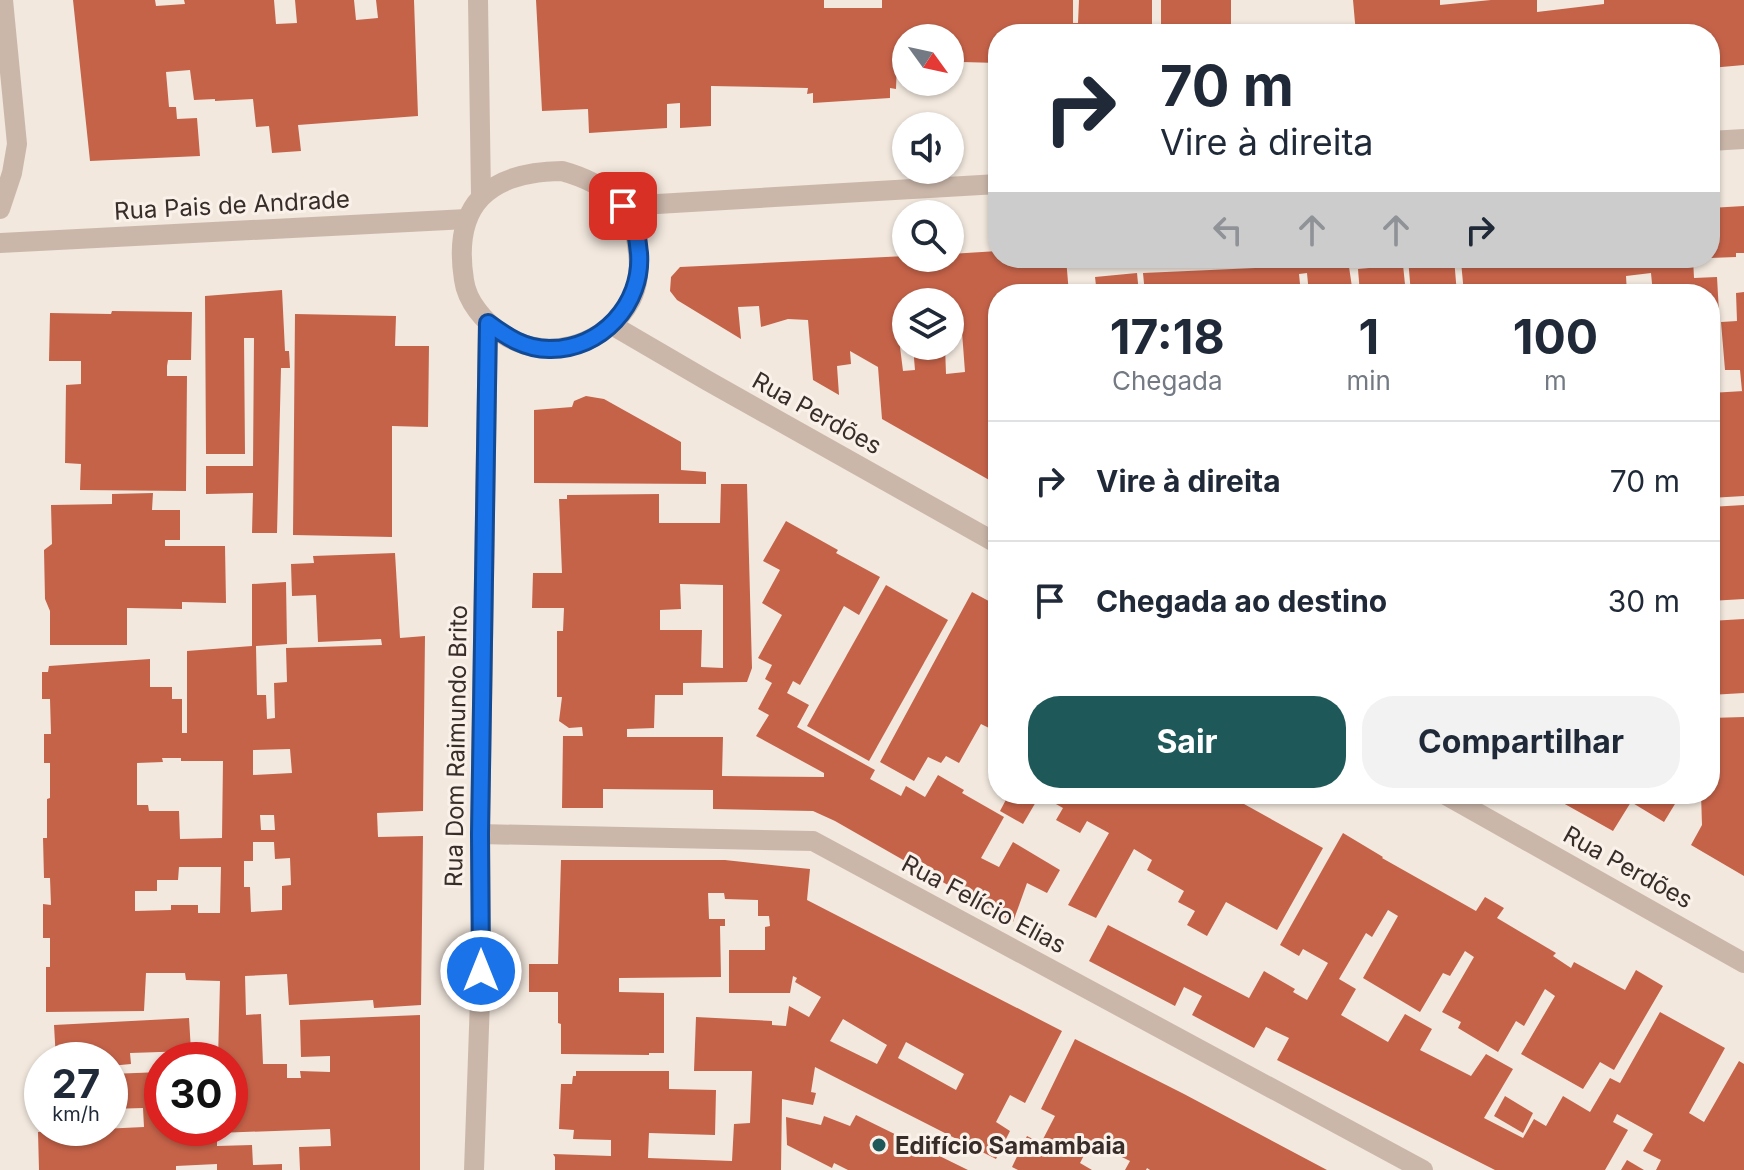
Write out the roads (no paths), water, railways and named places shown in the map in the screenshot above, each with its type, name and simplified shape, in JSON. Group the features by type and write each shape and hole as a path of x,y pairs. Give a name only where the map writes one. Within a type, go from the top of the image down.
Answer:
{"street":[{"path":"0,209 12,173 17,144 3,0"},
{"path":"478,0 481,195"},
{"path":"1720,140 1744,139"},
{"path":"562,171 585,177 606,190 623,206 637,236 640,268 631,299 612,325 572,347 549,349 526,346 488,323 465,289 461,248 467,219 481,195 505,179 536,172 562,171"},
{"path":"623,206 988,185"},
{"name":"Rua Pais de Andrade","path":"0,243 467,219"},
{"name":"Rua Dom Raimundo Brito","path":"474,1170 481,971 480,834 488,323"},
{"name":"Rua Perdões","path":"612,325 988,538"},
{"name":"Rua Perdões","path":"1462,804 1744,963"},
{"name":"Rua Felício Elias","path":"480,834 813,841 1423,1170"}],"place":[{"name":"Edifício Samambaia","path":"879,1145"}]}
